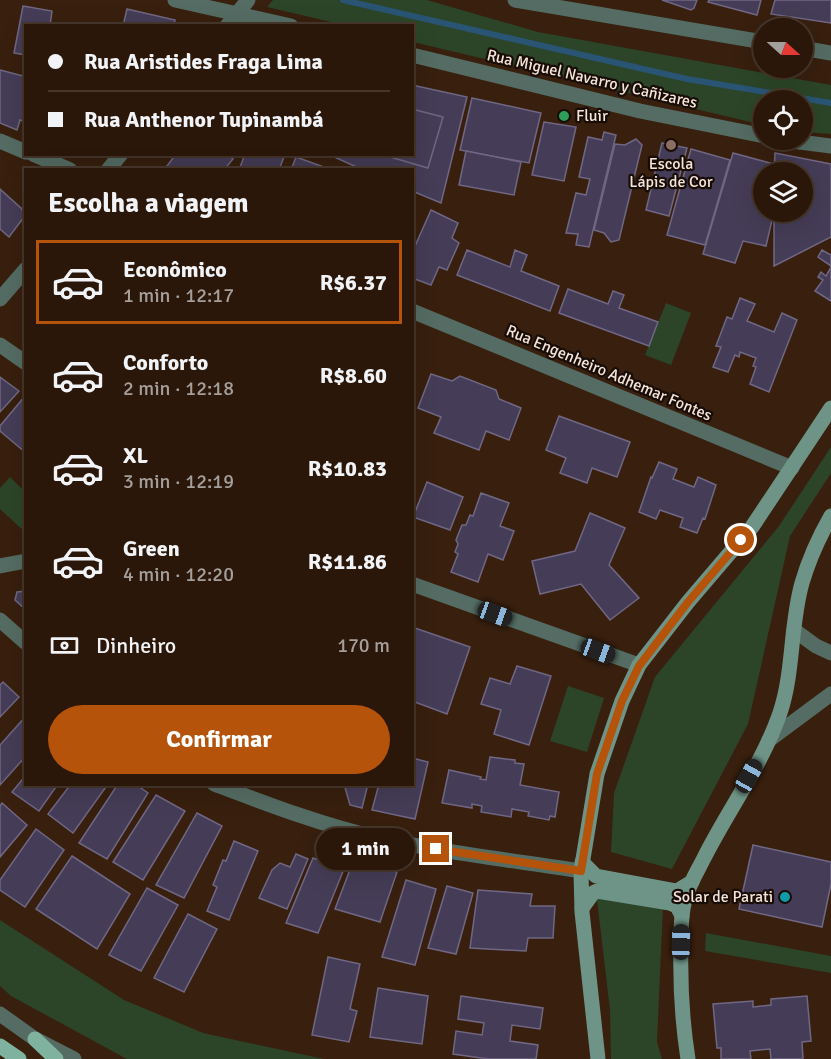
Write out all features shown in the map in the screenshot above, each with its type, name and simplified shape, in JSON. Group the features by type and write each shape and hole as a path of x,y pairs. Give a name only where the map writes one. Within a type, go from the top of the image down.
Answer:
{"main road":[{"path":"598,1059 582,908 582,866 597,774 622,701 639,666 688,602 752,527 831,408"},
{"path":"688,1059 683,1031 681,987 682,916 686,895 709,848 769,740 780,711 789,675 802,584 816,543 831,516"},
{"path":"582,866 596,876 677,891 692,882"},
{"path":"582,908 597,891 670,903 677,906 682,916"},
{"path":"35,1039 56,1059"},
{"path":"0,1046 19,1059"}],"street":[{"path":"175,0 283,24"},
{"path":"228,24 248,0"},
{"path":"515,0 753,40"},
{"path":"813,50 831,53"},
{"name":"Rua Miguel Navarro y Cañizares","path":"414,55 640,111 753,134"},
{"path":"0,141 24,151"},
{"path":"813,144 831,146"},
{"path":"38,156 65,168"},
{"path":"110,168 119,156"},
{"path":"0,299 24,270"},
{"name":"Rua Engenheiro Adhemar Fontes","path":"414,311 792,468"},
{"path":"0,345 24,362"},
{"path":"0,566 24,561"},
{"path":"414,585 639,666"},
{"path":"0,620 24,641"},
{"path":"794,630 816,646 831,653"},
{"path":"769,740 831,694"},
{"path":"220,786 318,821 369,836 436,849 582,866"},
{"path":"0,1014 35,1039 74,1059"}],"green space":[{"path":"273,0 427,0 538,32 753,71 753,78 792,78 831,85 831,134 813,133 813,90 753,90 753,123 414,42 414,24 340,24 267,7"},
{"path":"666,303 691,313 671,365 645,355"},
{"path":"831,447 831,473 790,536 748,724 672,869 611,852 614,793 655,677 779,526"},
{"path":"10,477 24,491 24,531 0,509 0,488"},
{"path":"568,686 604,698 587,752 550,741"},
{"path":"596,891 663,906 657,1042 662,1059 611,1059 610,1010"},
{"path":"0,920 124,1000 203,1033 324,1059 127,1059 11,996 0,986"},
{"path":"706,933 831,956 831,973 705,951"}],"building":[{"path":"662,0 697,0 691,10"},
{"path":"709,0 761,0 757,15 708,2"},
{"path":"775,0 831,0 831,23 813,20 813,18 771,14"},
{"path":"23,6 52,11 50,24 24,24 24,55 14,53"},
{"path":"127,9 175,20 174,24 123,24"},
{"path":"0,70 24,76 23,121 20,120 17,130 0,123"},
{"path":"414,85 467,97 441,203 414,192 414,168 359,168 332,156 414,156"},
{"path":"472,98 541,113 529,163 460,150"},
{"path":"414,110 443,117 428,168 387,156 414,156"},
{"path":"544,122 576,127 564,181 532,175"},
{"path":"604,132 616,135 589,247 576,245 578,234 566,233 576,193 586,195 590,179 579,177 588,137 602,140"},
{"path":"636,139 642,145 619,240 611,242 604,233 594,230 615,144 625,145"},
{"path":"662,143 687,148 669,216 646,210"},
{"path":"691,149 730,160 705,245 667,235"},
{"path":"466,151 521,162 514,195 459,185"},
{"path":"733,153 766,162 753,162 753,222 772,222 766,246 743,241 735,263 703,254"},
{"path":"775,153 831,164 831,237 774,266 774,222 813,222 813,162 775,162"},
{"path":"174,156 229,156 233,159 226,168 166,168"},
{"path":"244,156 284,156 280,168 240,168"},
{"path":"296,157 326,168 292,168"},
{"path":"0,189 22,209 24,217 9,237 0,229"},
{"path":"431,210 458,223 452,238 459,243 447,270 439,267 431,285 414,279 414,248"},
{"path":"467,250 510,267 515,250 527,255 521,271 559,286 550,311 457,275"},
{"path":"822,250 831,255 831,266 818,257"},
{"path":"831,267 831,301 815,291 823,280 818,277 821,272 826,276"},
{"path":"568,289 608,304 613,291 624,295 619,308 658,322 649,346 559,313"},
{"path":"740,298 755,304 747,321 774,332 782,313 797,320 769,392 750,384 756,367 753,366 756,358 740,352 739,357 735,355 728,372 713,367 721,347 716,346 727,317 732,319"},
{"path":"431,374 452,381 460,376 496,390 499,399 521,408 509,440 486,431 479,450 434,433 441,417 418,408"},
{"path":"0,377 19,391 0,412"},
{"path":"24,397 24,451 0,431 0,426"},
{"path":"559,416 630,442 617,477 592,468 587,483 560,473 566,458 546,450"},
{"path":"659,462 677,469 673,479 694,487 698,477 716,485 705,519 703,518 697,533 680,527 683,518 660,510 656,519 639,512 651,477"},
{"path":"427,482 463,497 450,530 414,517"},
{"path":"481,493 509,503 500,526 514,531 503,560 488,554 478,582 451,572 458,554 455,552 458,544 456,540 462,525 466,525 470,515 473,516"},
{"path":"590,513 625,528 609,565 639,598 610,620 581,584 540,594 532,561 575,551"},
{"path":"24,591 24,608 15,600 17,592"},
{"path":"414,628 470,647 447,714 414,702"},
{"path":"517,666 551,676 529,745 494,734 501,710 481,704 490,678 510,684"},
{"path":"3,682 19,697 0,717 0,685"},
{"path":"24,718 24,758 0,785 0,745"},
{"path":"490,757 515,760 515,763 524,764 520,785 559,792 555,817 550,816 549,820 528,816 529,812 512,809 511,817 481,812 482,806 472,804 472,808 442,803 449,770 486,780"},
{"path":"414,758 428,762 415,819 372,810 378,786 414,786"},
{"path":"24,777 24,786 57,786 39,811 12,792"},
{"path":"69,786 107,786 73,833 48,814"},
{"path":"117,786 138,786 148,793 107,859 79,843"},
{"path":"345,786 368,786 362,808 350,805"},
{"path":"156,795 185,811 143,880 113,862"},
{"path":"2,803 27,825 0,857 0,806"},
{"path":"197,813 222,826 184,898 156,885"},
{"path":"36,829 64,850 25,907 0,890 0,880"},
{"path":"234,841 258,851 229,920 207,911 217,887 213,885"},
{"name":"Solar de Parati","path":"753,845 831,862 831,884 822,927 739,909"},
{"path":"296,854 308,859 287,909 259,898 272,870 280,863 290,867"},
{"path":"72,856 130,894 97,949 36,909"},
{"path":"313,858 344,869 318,933 286,923"},
{"path":"354,859 397,872 380,922 335,909"},
{"path":"406,880 436,889 415,965 382,957"},
{"path":"447,886 473,893 456,954 428,948"},
{"path":"147,888 178,905 141,971 109,955"},
{"path":"478,890 532,894 530,906 555,906 553,938 528,938 526,951 470,948"},
{"path":"188,914 217,929 184,992 154,978"},
{"path":"328,957 360,964 350,1009 357,1011 349,1042 312,1035"},
{"path":"378,988 428,996 422,1044 370,1037"},
{"path":"461,996 543,1008 540,1029 512,1025 510,1041 538,1045 536,1059 488,1059 453,1054 456,1031 482,1035 484,1023 458,1019"},
{"path":"807,996 811,1041 802,1042 803,1059 771,1059 770,1049 750,1051 751,1059 721,1059 721,1048 717,1048 713,1004 753,1001 753,1007 771,1005 771,999"}],"waterway":[{"path":"343,0 687,79 831,103"}],"place":[{"name":"Fluir","path":"564,116"},
{"name":"Escola Lápis de Cor","path":"671,145"},
{"name":"Solar de Parati","path":"785,897"}],"route":[{"path":"436,849 581,871 597,774 622,701 639,666 688,602 741,540"}]}
